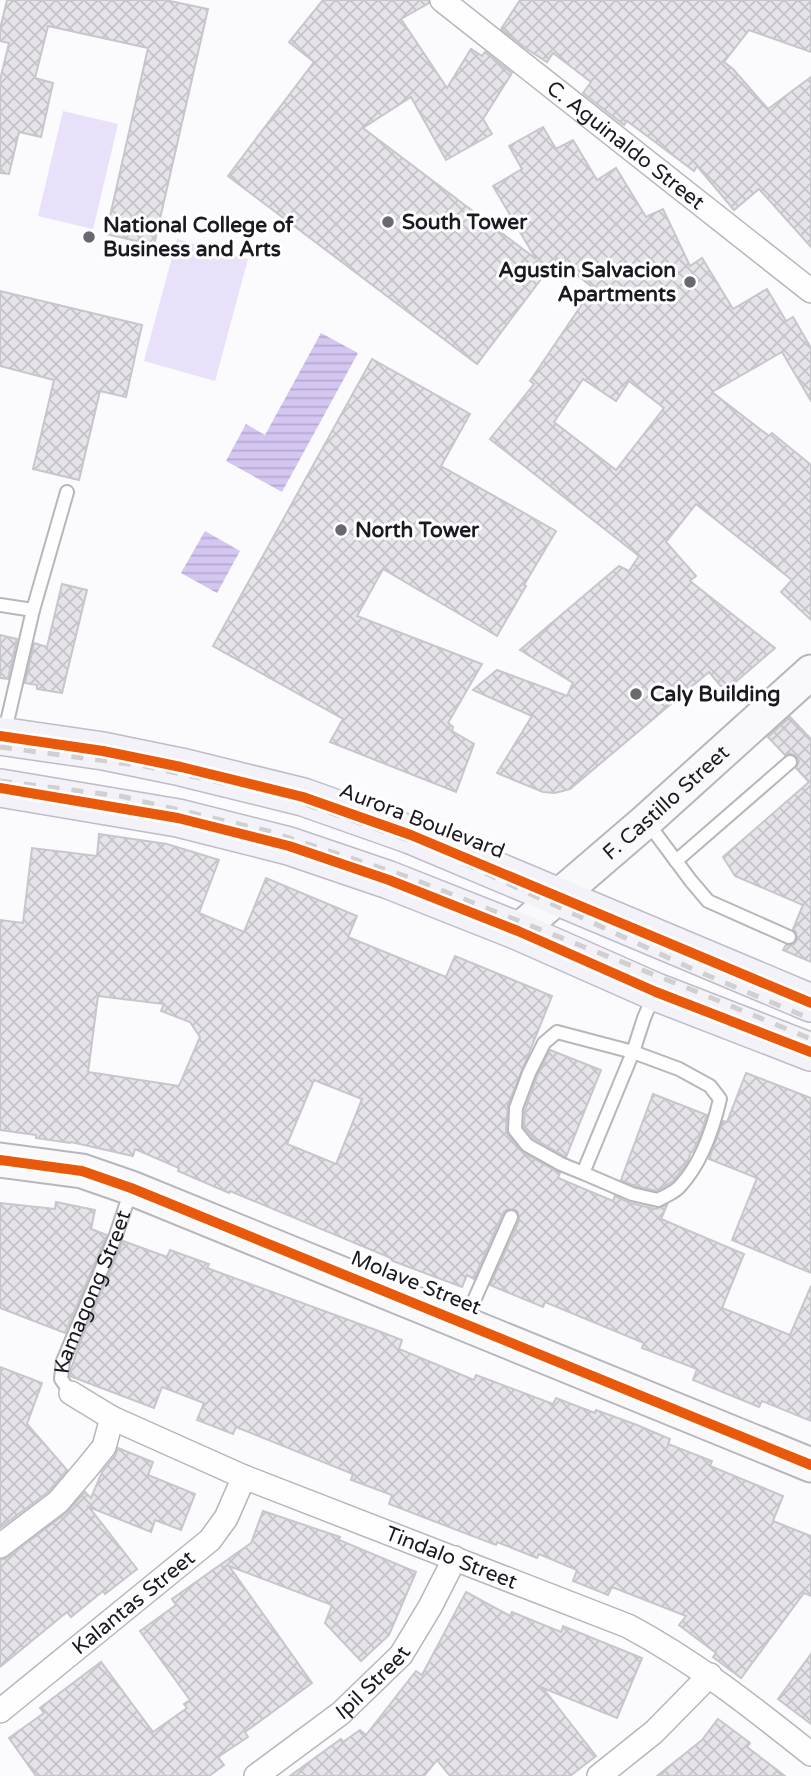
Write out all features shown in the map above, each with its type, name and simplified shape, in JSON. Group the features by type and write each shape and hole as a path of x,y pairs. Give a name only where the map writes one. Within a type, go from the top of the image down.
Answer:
{"main road":[{"name":"Aurora Boulevard","path":"2,736 68,745 181,767 303,797 411,835 811,1003"},
{"path":"0,788 178,818 289,846 389,880 656,992 811,1052"}],"street":[{"name":"C. Aguinaldo Street","path":"442,0 811,291"},
{"name":"F. Castillo Street","path":"518,932 811,673"},
{"name":"Molave Street","path":"0,1160 82,1171 131,1188 811,1465"},
{"name":"Tindalo Street","path":"71,1393 112,1418 244,1477 628,1626 710,1675 811,1754"},
{"path":"0,1546 58,1502 88,1468 104,1447 112,1418"},
{"name":"Kalantas Street","path":"0,1711 210,1540 226,1518 244,1477"},
{"name":"Ipil Street","path":"256,1776 341,1713 401,1655 455,1558"},
{"path":"599,1776 654,1732 710,1675"}],"lane":[{"path":"2,736 33,610 67,492"},
{"path":"0,605 33,610"},
{"path":"676,861 790,762"},
{"path":"646,821 708,901 789,937"},
{"path":"583,1173 633,1052 643,1018 656,992"},
{"path":"557,1032 633,1052 679,1069 710,1086 720,1099 713,1127 697,1161 680,1187 657,1200 632,1194 583,1173 527,1145 515,1130 516,1108 529,1073 544,1043 557,1032"},
{"name":"Kamagong Street","path":"71,1393 61,1379 63,1361 116,1235 131,1188"},
{"path":"464,1323 511,1217"}],"shaded area":[{"path":"63,111 118,124 93,229 38,216"},
{"path":"177,239 248,259 215,381 144,361"},
{"path":"321,333 358,353 282,492 226,461 246,424 265,435"},
{"path":"205,531 240,551 217,593 181,573"}],"building":[{"path":"7,0 165,0 208,9 154,245 106,234 148,48 48,26 35,78 53,83 41,137 19,132 9,174 0,173 0,80 9,43 0,41 0,29"},
{"path":"323,0 428,0 429,3 401,19 447,88 471,49 482,56 485,52 512,73 483,119 492,134 446,160 411,97 363,128 536,259 493,186 522,169 509,146 543,127 556,149 573,140 597,180 616,168 646,217 663,209 690,266 702,258 733,309 767,289 786,321 793,317 811,348 811,401 782,352 712,392 769,436 772,433 811,465 811,620 781,592 792,580 696,504 666,542 696,576 690,581 775,648 725,691 709,672 570,789 555,793 543,792 497,773 532,716 473,690 497,670 567,696 573,683 520,650 619,566 629,571 639,556 490,439 534,384 530,381 593,288 557,258 477,364 228,176 314,62 289,42","holes":["583,379 616,401 629,381 664,408 616,470 554,422"]},
{"path":"520,0 811,0 811,52 749,30 724,62 768,109 811,77 811,247 759,189 734,210 697,166 694,171 627,121 624,125 583,93 591,82 553,53 547,62 501,29"},
{"path":"0,291 142,325 126,397 100,391 79,480 33,469 54,380 0,366"},
{"path":"372,359 470,414 441,466 556,531 497,636 383,569 357,616 482,664 448,723 453,727 452,731 474,744 456,792 330,742 343,719 213,646"},
{"path":"62,584 87,590 62,693 37,689 37,685 25,683 34,643 47,647"},
{"path":"0,635 17,639 8,679 0,678"},
{"path":"790,717 811,739 811,962 783,950 786,945 794,944 797,940 793,929 803,905 735,876 723,857 809,782 796,768 799,761 796,756 789,753 785,755 768,737"},
{"path":"99,834 167,844 219,860 199,913 244,932 266,878 357,916 348,937 446,977 455,956 552,996 508,1105 508,1135 522,1152 560,1173 558,1178 613,1201 615,1196 630,1203 656,1209 667,1205 661,1219 744,1254 722,1308 790,1335 811,1286 811,1421 762,1401 759,1407 693,1380 697,1369 642,1348 644,1343 545,1302 543,1307 490,1285 519,1221 518,1212 514,1209 503,1213 474,1279 467,1275 462,1287 390,1260 391,1258 230,1191 229,1193 135,1149 133,1156 0,1130 0,920 23,923 32,848 97,856","holes":["98,996 164,1004 161,1011 190,1022 200,1037 179,1086 88,1072","314,1080 362,1099 336,1164 287,1144"]},
{"path":"550,1050 601,1070 566,1157 533,1138 524,1127 525,1110"},
{"path":"746,1073 811,1098 811,1273 732,1240 757,1178 709,1159 723,1121 727,1122"},
{"path":"653,1094 707,1115 687,1163 673,1181 657,1191 621,1180"},
{"path":"56,1202 95,1210 91,1229 107,1235 65,1333 0,1308 0,1203 55,1209"},
{"path":"123,1241 167,1257 170,1250 209,1264 207,1268 402,1340 399,1349 474,1380 476,1375 553,1404 556,1398 637,1425 670,1439 668,1444 712,1461 710,1466 783,1496 773,1521 811,1536 811,1596 804,1593 741,1678 713,1657 716,1653 679,1625 686,1616 612,1587 608,1595 573,1581 577,1570 539,1554 537,1558 497,1542 496,1545 389,1504 392,1495 351,1480 353,1474 236,1427 233,1434 197,1420 204,1403 162,1387 154,1408 70,1376 81,1340"},
{"path":"0,1367 42,1383 27,1424 67,1470 48,1492 0,1528"},
{"path":"118,1448 153,1462 148,1475 195,1494 181,1530 155,1520 151,1532 89,1507 137,1569 105,1594 103,1591 71,1617 67,1612 0,1667 0,1560 8,1557 66,1513 85,1492 91,1498 102,1472"},
{"path":"263,1511 340,1537 339,1540 416,1572 389,1635 361,1661 325,1623 332,1605 229,1566 312,1683 245,1732 248,1737 218,1757 224,1765 209,1776 36,1776 9,1738 44,1713 40,1708 101,1662 153,1732 187,1708 184,1704 190,1700 140,1631 176,1605 172,1599 251,1543"},
{"path":"466,1592 510,1616 512,1612 561,1632 563,1626 642,1658 617,1718 543,1688 596,1756 570,1776 450,1776 437,1760 424,1776 290,1776 341,1739 343,1742 360,1730 366,1735 416,1671 422,1675"},
{"path":"811,1654 811,1724 778,1699"},
{"path":"718,1719 750,1743 747,1747 785,1776 657,1776 702,1740"}],"railway":[{"path":"0,747 144,766 279,795 429,847 697,971 811,1019"},
{"path":"0,781 120,796 268,831 408,877 811,1039"}],"cycle path":[{"path":"0,736 103,751 303,797 411,835 811,1003"},
{"path":"0,788 178,818 289,846 389,880 518,931 656,992 811,1052"},
{"path":"0,1160 82,1171 131,1188 811,1465"}],"place":[{"name":"South Tower","path":"388,222"},
{"name":"National College of Business and Arts","path":"89,237"},
{"name":"Agustin Salvacion Apartments","path":"690,282"},
{"name":"North Tower","path":"341,530"},
{"name":"Caly Building","path":"636,694"}]}
